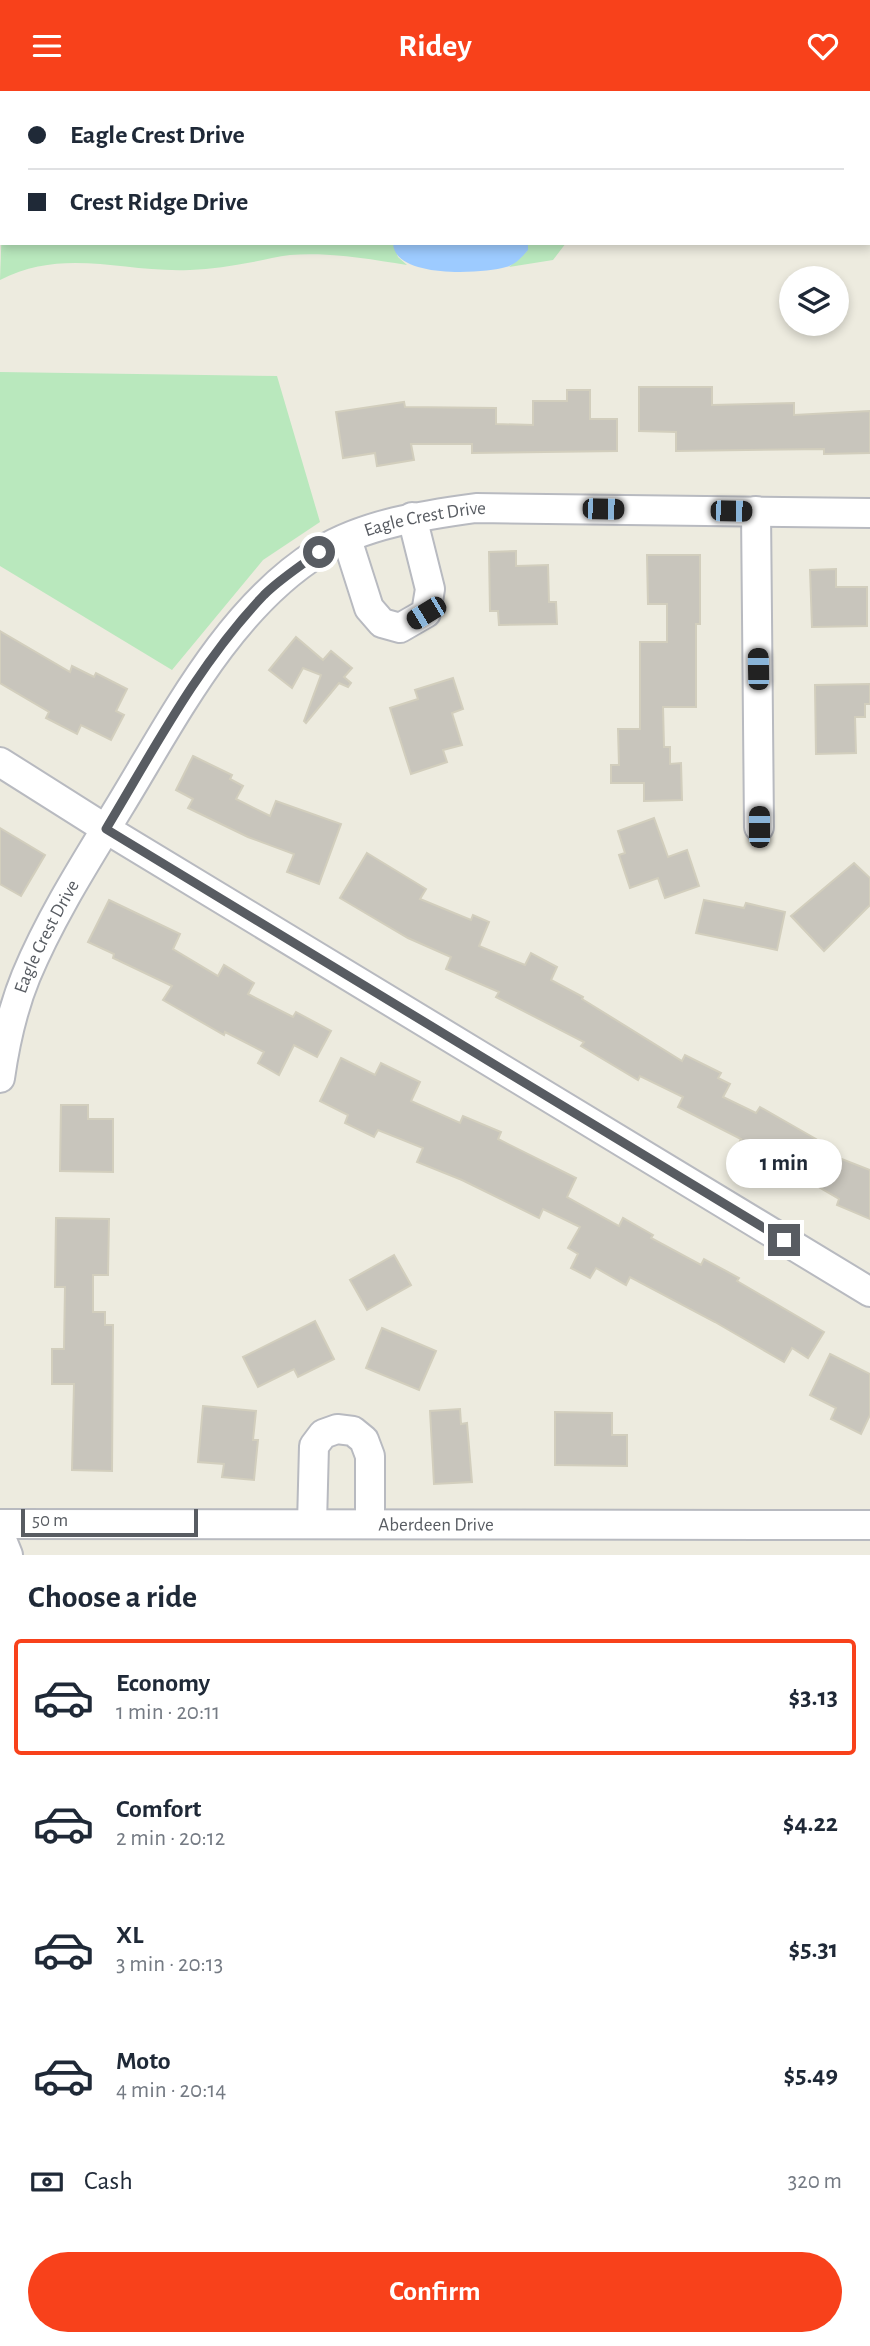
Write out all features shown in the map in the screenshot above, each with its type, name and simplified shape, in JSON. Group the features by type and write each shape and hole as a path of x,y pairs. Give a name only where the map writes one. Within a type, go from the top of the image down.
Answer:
{"street":[{"name":"Eagle Crest Drive","path":"0,1079 6,1035 26,976 64,900 181,704 224,643 266,593 319,552 347,539 412,517 476,508 870,513"},
{"path":"756,511 759,827"},
{"path":"347,539 369,608 382,623 400,628 426,613 430,589 412,517"},
{"path":"0,762 870,1292"},
{"path":"312,1524 314,1446 323,1434 337,1429 353,1431 364,1440 370,1456 370,1524"},
{"name":"Aberdeen Drive","path":"0,1524 870,1525"},
{"path":"0,1535 8,1555"}],"green space":[{"path":"1,245 394,245 398,257 407,265 305,254 190,270 71,263 24,270 0,280"},
{"path":"528,245 564,245 553,260 509,267 527,251"},
{"path":"0,372 277,376 320,522 263,560 172,670 0,566"}],"water":[{"path":"394,245 528,245 528,250 515,263 478,271 423,268 408,263 397,255"}],"building":[{"path":"639,387 712,387 712,405 794,403 794,415 870,411 870,453 824,454 824,449 676,451 676,432 639,431"},
{"path":"567,390 590,390 590,419 617,419 617,451 472,453 472,444 411,444 414,460 377,466 375,453 343,458 336,412 404,402 405,407 496,408 496,424 533,425 533,401 567,401"},
{"path":"516,551 516,566 548,565 549,602 556,602 557,624 499,625 498,611 490,611 489,552"},
{"path":"647,555 700,555 700,624 696,624 696,707 663,707 664,747 670,747 670,764 681,763 682,800 644,801 644,783 611,783 611,765 619,765 618,729 640,729 640,642 667,642 667,604 648,604"},
{"path":"836,569 836,587 867,587 867,626 812,627 810,570"},
{"path":"0,631 70,672 72,666 94,677 96,673 127,689 116,711 124,715 111,740 81,725 77,734 46,718 49,712 0,683"},
{"path":"296,637 323,660 331,651 352,668 344,677 351,683 348,687 339,683 306,723 304,721 321,675 303,668 292,688 269,670"},
{"path":"453,678 463,709 452,713 462,745 443,750 447,762 411,774 390,708 418,699 415,690"},
{"path":"870,684 870,704 865,704 865,717 855,717 856,753 816,754 815,685"},
{"path":"193,756 232,775 230,779 243,786 236,799 270,816 276,801 341,824 319,884 287,872 294,854 248,837 188,808 193,799 176,790"},
{"path":"654,818 668,857 687,850 699,886 665,898 658,878 630,888 619,855 625,853 618,831"},
{"path":"0,828 45,855 21,896 0,884"},
{"path":"367,853 426,889 420,899 471,920 473,915 489,922 479,946 525,965 531,953 557,967 551,980 583,997 582,999 682,1061 685,1055 721,1073 718,1078 730,1084 723,1097 756,1113 760,1107 816,1139 811,1147 870,1170 870,1219 837,1205 839,1199 740,1141 741,1139 678,1107 683,1097 640,1076 638,1080 581,1046 584,1042 496,997 499,992 446,969 451,957 408,938 340,898"},
{"path":"854,863 870,878 870,905 824,951 791,916"},
{"path":"109,900 180,934 173,949 218,976 224,965 254,983 248,994 293,1017 296,1012 331,1031 317,1057 294,1045 279,1075 258,1063 264,1052 225,1032 224,1035 163,1000 172,986 113,958 114,954 88,942"},
{"path":"704,900 744,908 746,903 785,912 777,950 696,933"},
{"path":"341,1058 375,1075 381,1063 420,1082 411,1101 460,1123 463,1116 501,1132 498,1139 576,1178 567,1197 619,1226 623,1218 653,1235 651,1238 701,1265 704,1259 824,1332 808,1358 792,1348 784,1362 630,1277 626,1285 596,1268 590,1278 571,1268 578,1254 568,1248 580,1227 543,1209 539,1218 462,1180 417,1162 423,1148 378,1130 374,1137 345,1123 348,1115 320,1101"},
{"path":"61,1105 88,1105 88,1119 113,1119 113,1172 60,1171"},
{"path":"56,1218 109,1219 108,1275 93,1275 93,1312 105,1312 105,1325 113,1325 112,1471 72,1470 74,1384 52,1384 52,1349 64,1349 65,1287 55,1287"},
{"path":"394,1255 411,1285 367,1310 350,1280"},
{"path":"315,1321 334,1359 298,1377 294,1369 258,1387 243,1357"},
{"path":"382,1328 436,1351 419,1390 366,1368"},
{"path":"830,1354 870,1374 870,1415 861,1434 831,1419 836,1408 810,1395"},
{"path":"203,1406 256,1411 253,1440 258,1440 254,1480 222,1477 224,1464 198,1462"},
{"path":"460,1409 461,1424 467,1423 472,1482 434,1484 430,1411"},
{"path":"555,1412 612,1413 612,1435 627,1435 627,1466 555,1465"}],"route":[{"path":"319,552 266,593 224,643 181,704 106,829 784,1240"}]}
